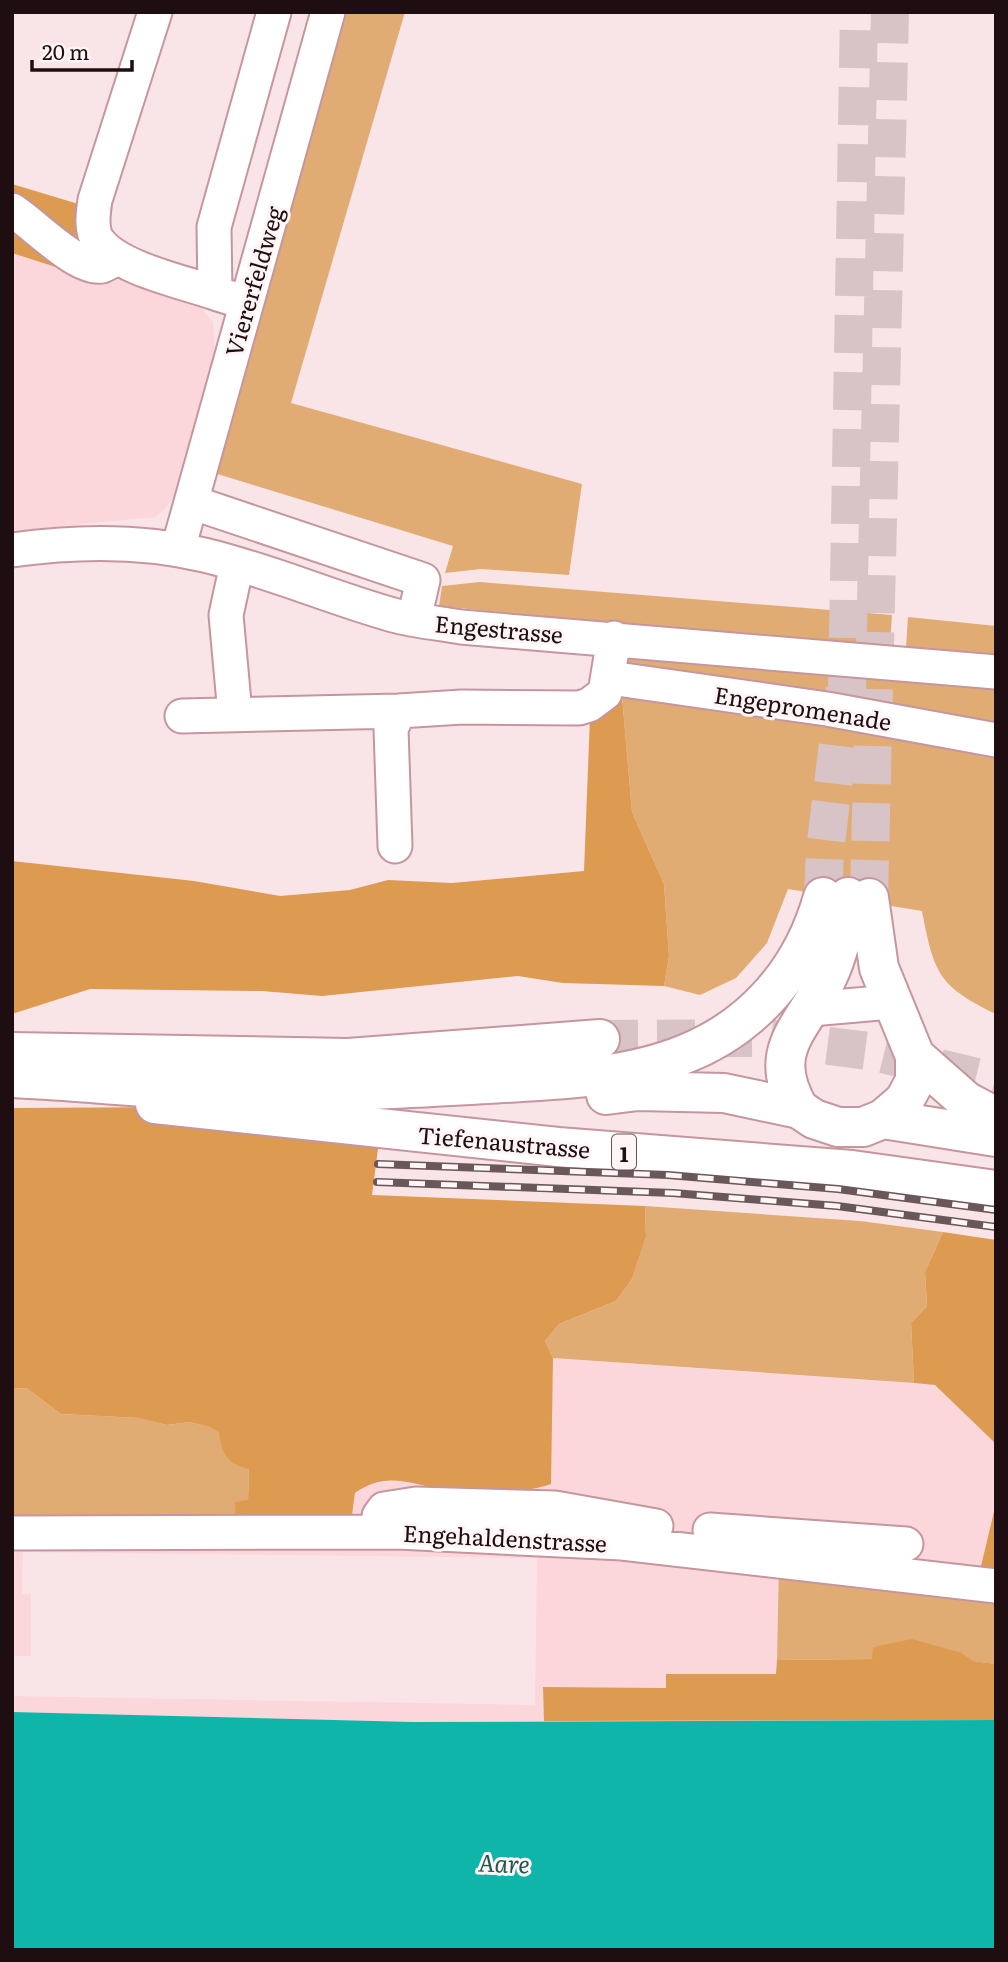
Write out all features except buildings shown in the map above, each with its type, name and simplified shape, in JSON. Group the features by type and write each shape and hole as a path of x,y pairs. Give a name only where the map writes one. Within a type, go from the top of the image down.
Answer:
{"main road":[{"path":"251,1116 433,1112 638,1091 724,1093 799,1109 814,1119 838,1127 863,1127 883,1119 904,1101 915,1081 915,1056 846,897"},
{"path":"799,1109 785,1077 784,1058 788,1042 811,1009 838,952 846,897"},
{"path":"12,1078 258,1092 372,1091 566,1079 622,1072 685,1054 714,1040 758,1007 788,975 816,923 846,897"},
{"path":"12,1052 348,1058 600,1039"},
{"path":"915,1056 966,1101 996,1117"},
{"name":"Tiefenaustrasse","path":"12,1090 558,1147 852,1170 996,1190"},
{"path":"883,1119 996,1137"}],"street":[{"path":"155,12 95,200 92,218 97,241 117,258 247,304"},
{"path":"215,293 214,227 274,12"},
{"name":"Viererfeldweg","path":"178,550 328,12"},
{"path":"12,210 39,227 68,255 86,265 101,266 117,258"},
{"path":"191,502 423,580 414,619"},
{"name":"Engestrasse","path":"12,550 73,544 134,544 178,550 237,564 414,619 461,627 996,672"},
{"path":"235,713 226,615 237,564"},
{"path":"182,716 462,707 579,708 605,693 610,678 614,638"},
{"name":"Engepromenade","path":"610,678 827,709 996,740"},
{"path":"395,846 391,729 399,711"},
{"path":"811,1009 891,1002"},
{"path":"379,1532 379,1516 384,1509 430,1504 555,1508 639,1525 906,1544"},
{"name":"Engehaldenstrasse","path":"12,1533 379,1532 622,1543 996,1586"}],"shaded area":[{"path":"341,12 405,12 291,403 582,484 569,575 481,569 445,573 453,546 214,473"},
{"path":"12,184 85,206 65,270 12,253"},
{"path":"12,253 65,270 123,272 199,305 213,322 215,354 196,427 173,497 155,517 12,531"},
{"path":"480,582 892,615 890,645 614,624 439,606 442,586"},
{"path":"908,617 996,626 996,656 906,647"},
{"path":"629,657 996,686 996,726 625,667"},
{"path":"622,696 822,723 996,755 996,1014 962,995 942,975 930,949 922,911 788,889 767,943 736,978 700,995 664,986 669,956 664,884 632,812"},
{"path":"622,696 632,812 664,884 669,956 664,986 563,983 518,976 322,996 262,991 90,989 12,1014 12,861 194,881 280,896 350,890 388,880 452,883 584,871 590,717"},
{"path":"182,1107 381,1126 372,1195 645,1206 646,1237 632,1279 616,1301 559,1324 545,1341 553,1358 551,1484 512,1492 483,1493 455,1492 409,1482 377,1482 355,1493 351,1522 236,1522 235,1502 248,1500 249,1469 235,1464 227,1457 219,1433 210,1427 189,1422 167,1425 139,1418 61,1414 26,1388 12,1389 12,1108"},
{"path":"645,1206 860,1221 943,1232 925,1272 927,1306 911,1323 914,1383 553,1358 545,1341 559,1324 616,1301 632,1279 646,1237"},
{"path":"943,1232 996,1240 996,1444 935,1385 914,1383 911,1323 927,1306 925,1272"},
{"path":"553,1358 935,1385 996,1444 996,1503 977,1583 779,1558 777,1674 667,1674 667,1688 544,1687 544,1721 413,1722 12,1712 12,1696 535,1705 537,1558 23,1552 22,1594 31,1594 31,1656 12,1656 12,1546 351,1522 355,1493 369,1483 410,1480 445,1490 550,1485"},
{"path":"26,1388 61,1414 140,1418 167,1425 189,1422 210,1427 219,1433 249,1469 248,1500 236,1522 12,1530 12,1389"},
{"path":"996,1503 996,1585 977,1583"},
{"path":"779,1560 996,1587 996,1664 972,1661 962,1653 888,1645 873,1647 873,1659 777,1660"},
{"path":"912,1639 962,1653 973,1661 996,1664 996,1720 544,1721 543,1687 666,1688 666,1674 776,1674 777,1660 872,1659 873,1647"}],"water":[{"name":"Aare","path":"12,1712 413,1722 996,1720 996,1950 12,1950"}],"tunnel":[{"path":"847,695 859,12"},
{"path":"869,898 890,12"},
{"path":"823,897 825,851 846,678"},
{"path":"600,1039 768,1038 875,1052 996,1082"}],"railway":[{"path":"378,1164 668,1175 838,1189 996,1210"},
{"path":"377,1182 673,1193 837,1206 996,1227"}]}
